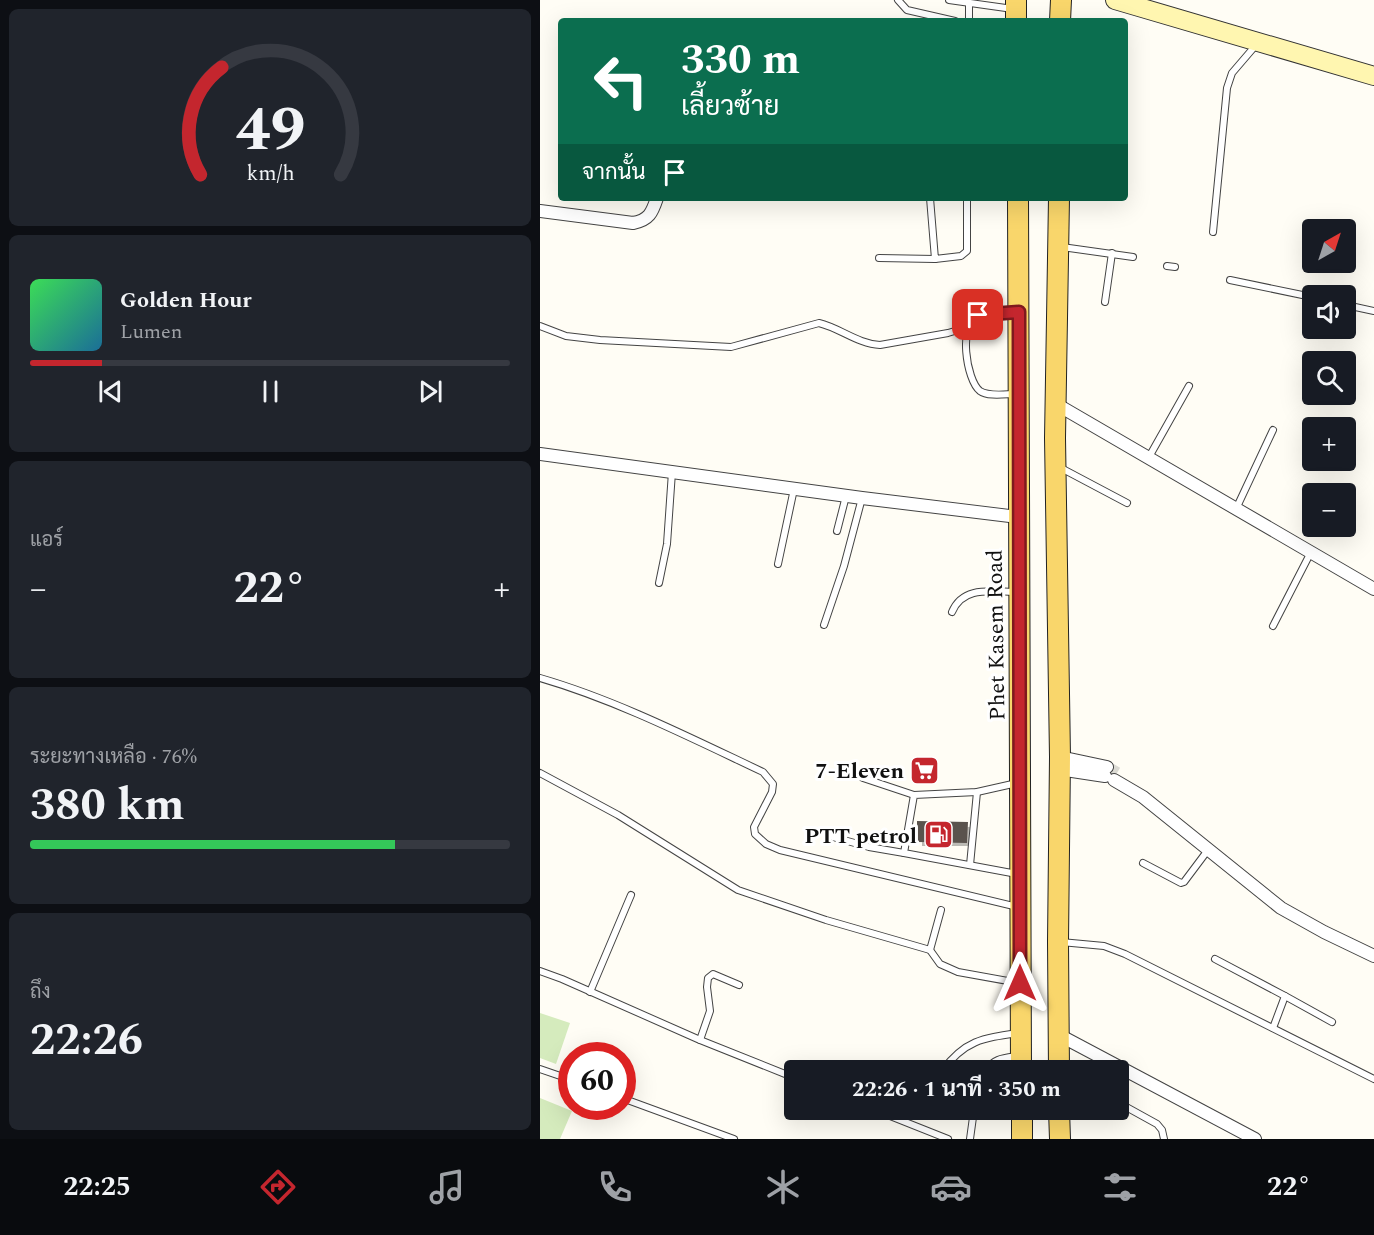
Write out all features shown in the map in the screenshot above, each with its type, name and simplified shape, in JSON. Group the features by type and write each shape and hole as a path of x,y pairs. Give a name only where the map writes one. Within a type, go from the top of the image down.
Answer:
{"main road":[{"path":"1060,0 1060,18"},
{"path":"1115,0 1374,76"},
{"name":"Phet Kasem Road","path":"1018,201 1021,1060"},
{"path":"1059,201 1056,404 1060,763 1059,1060"},
{"path":"1022,1120 1022,1139"},
{"path":"1059,1120 1060,1139"}],"street":[{"path":"540,211 633,223 647,219 656,201"},
{"path":"1056,404 1374,589"},
{"path":"540,454 1018,517"},
{"path":"1060,763 1111,774 1281,908 1374,956"},
{"path":"1059,1035 1253,1138"}],"lane":[{"path":"898,0 907,10 941,18"},
{"path":"949,0 1016,10"},
{"path":"969,4 969,18"},
{"path":"1213,232 1227,88 1232,73 1259,42"},
{"path":"930,201 935,260"},
{"path":"879,258 935,260 961,256 967,251 967,201"},
{"path":"1059,246 1133,257"},
{"path":"1105,302 1112,253"},
{"path":"1167,266 1175,267"},
{"path":"1230,280 1302,295"},
{"path":"1356,306 1374,311"},
{"path":"1019,312 978,315 968,327 966,338 968,367 978,390 987,394 1020,394"},
{"path":"540,326 566,336 600,340 731,347 819,323 868,344 880,345 948,333 968,327"},
{"path":"1149,457 1189,386"},
{"path":"1236,508 1273,430"},
{"path":"1056,466 1127,503"},
{"path":"659,583 669,528 672,471"},
{"path":"778,564 794,488"},
{"path":"837,531 846,496"},
{"path":"824,626 844,566 862,498"},
{"path":"1273,626 1311,552"},
{"path":"952,612 964,596 973,593 1018,592"},
{"path":"540,678 562,684 662,725 764,772 773,784 772,792 754,827 754,834 766,844 1020,907"},
{"path":"540,773 618,815 738,890 826,920 930,950 940,964 958,972 1020,983"},
{"path":"863,778 914,795 977,792 1021,783"},
{"path":"970,866 977,792"},
{"path":"904,853 914,795"},
{"path":"833,837 869,848 1020,875"},
{"path":"1143,862 1181,883 1209,849"},
{"path":"591,992 631,895"},
{"path":"930,950 941,910"},
{"path":"1058,942 1104,946 1125,954 1374,1079"},
{"path":"1215,958 1332,1022"},
{"path":"540,971 784,1074"},
{"path":"700,1040 710,1011 708,978 713,974 718,975 739,985"},
{"path":"1273,1028 1285,996"},
{"path":"951,1060 977,1040 1020,1033"},
{"path":"540,1069 558,1075"},
{"path":"636,1103 734,1139"},
{"path":"1129,1108 1157,1124 1162,1130 1164,1139"},
{"path":"900,1120 948,1139"},
{"path":"970,1139 973,1120"}],"green space":[{"path":"540,1013 570,1023 564,1042 558,1042 556,1064 540,1058"},
{"path":"540,1098 558,1105 558,1120 568,1120 560,1139 540,1139"}],"building":[{"path":"917,821 968,822 967,843 917,842"}],"tunnel":[{"path":"1107,767 1117,773"}],"place":[{"name":"7-Eleven","path":"925,770"},
{"name":"PTT petrol","path":"938,835"}],"route":[{"path":"978,315 1019,312 1020,983"}]}
